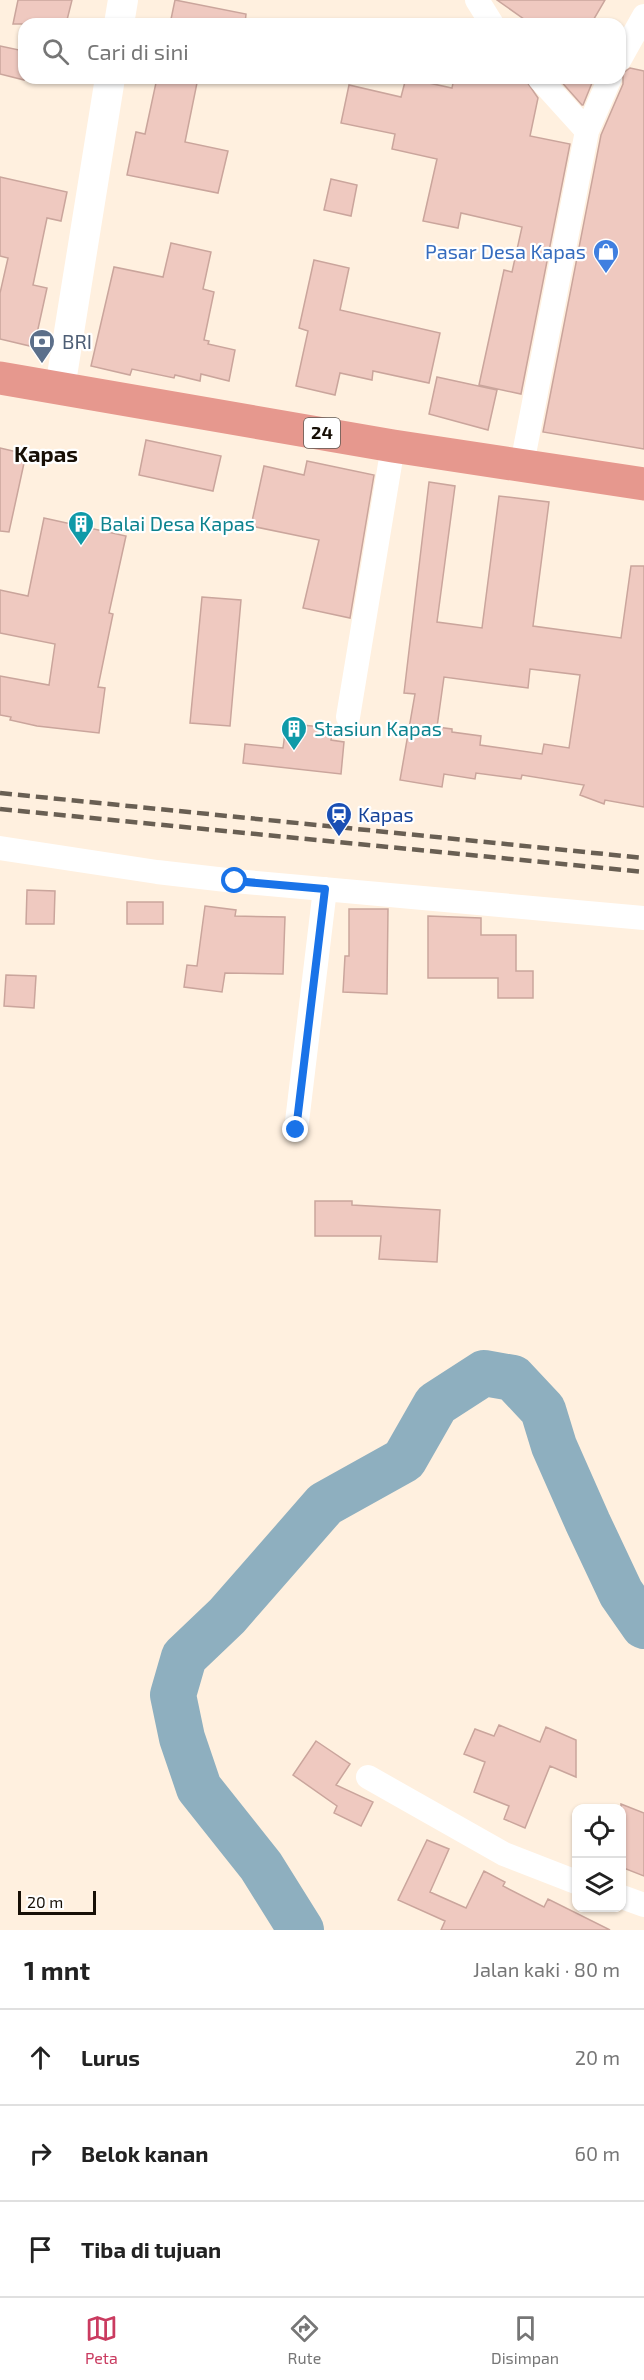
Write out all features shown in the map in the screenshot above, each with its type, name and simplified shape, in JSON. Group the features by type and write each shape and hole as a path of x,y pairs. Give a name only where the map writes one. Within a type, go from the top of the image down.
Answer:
{"highway":[{"name":"24","path":"0,378 393,446 644,484"}],"street":[{"path":"120,18 123,0"},
{"path":"477,0 488,18"},
{"path":"626,48 644,16"},
{"path":"60,388 109,84"},
{"path":"544,84 587,131"},
{"path":"522,464 587,131 593,112 607,84"},
{"path":"348,717 393,446"},
{"path":"0,848 157,872 644,918"},
{"path":"296,1130 325,889"},
{"path":"368,1777 504,1854 572,1880"},
{"path":"626,1899 644,1905"}],"building":[{"path":"18,0 72,0 68,18 18,18 18,24 13,24"},
{"path":"175,0 246,14 246,18 171,18"},
{"path":"497,0 605,0 594,18 522,18"},
{"path":"0,46 18,50 18,78 0,74"},
{"name":"Pasar Desa Kapas","path":"630,68 644,71 644,449 543,432 601,135 623,84 626,84 626,71"},
{"path":"156,84 197,84 185,142 228,151 218,193 127,175 136,132 145,134"},
{"path":"404,84 434,84 452,88 453,84 528,84 538,98 530,136 570,144 521,394 479,385 504,270 512,272 522,227 461,213 458,228 423,221 437,159 392,149 395,134 341,123 349,85 401,97"},
{"path":"563,84 592,84 582,105"},
{"path":"0,177 67,192 61,221 47,218 33,285 47,288 34,347 0,339 0,293 8,258 0,256"},
{"path":"331,179 357,185 351,216 324,210"},
{"path":"171,243 211,252 203,289 214,292 204,340 209,341 208,344 235,350 229,381 201,374 200,381 175,375 174,378 132,369 130,375 91,366 114,267 163,277"},
{"path":"314,260 349,268 340,310 440,333 429,383 373,371 372,380 340,373 335,395 296,386 308,331 299,328"},
{"path":"437,377 497,390 488,430 429,414"},
{"path":"146,440 221,456 213,491 139,475"},
{"path":"0,448 26,454 9,532 0,531"},
{"path":"307,461 374,475 350,618 303,608 319,540 251,526 264,466 304,475"},
{"path":"429,482 455,486 437,622 482,628 499,496 549,502 533,626 621,638 631,566 644,566 644,807 605,800 604,804 580,795 584,785 522,775 521,779 476,773 475,779 444,774 442,787 400,780 415,694 404,693","holes":["530,669 580,675 569,748 544,744 542,754 480,745 481,736 452,732 452,729 437,727 444,677 528,688"]},
{"path":"44,518 126,536 109,613 113,614 98,687 105,688 99,733 37,726 10,720 11,717 0,715 0,676 49,685 55,644 0,633 0,590 28,596"},
{"path":"202,597 241,600 230,726 190,723"},
{"name":"Stasiun Kapas","path":"302,725 332,728 331,740 344,742 341,774 243,763 245,744 283,748 285,733 301,735"},
{"path":"27,890 55,891 54,924 26,924"},
{"path":"127,902 163,902 163,924 127,924"},
{"path":"205,906 236,910 235,916 285,917 283,974 225,973 222,992 184,987 187,965 197,966"},
{"path":"349,909 388,909 387,994 343,992 345,956 349,956"},
{"path":"428,916 481,918 481,935 516,935 516,971 533,971 533,998 498,998 498,978 428,978"},
{"path":"6,975 36,976 34,1008 4,1006"},
{"path":"315,1201 352,1201 352,1205 440,1210 437,1262 379,1259 381,1236 315,1236"},
{"path":"499,1725 540,1742 546,1727 576,1740 576,1777 550,1766 525,1828 504,1819 509,1806 474,1792 485,1762 464,1754 475,1729 494,1736"},
{"path":"316,1741 350,1764 336,1785 373,1802 361,1826 334,1813 337,1806 293,1775"},
{"path":"626,1806 644,1813 644,1876 626,1869"},
{"path":"427,1840 449,1849 430,1892 466,1908 484,1871 505,1882 503,1886 544,1907 548,1899 610,1930 441,1930 445,1921 398,1900"}],"waterway":[{"path":"301,1930 261,1866 199,1788 182,1738 173,1695 184,1657 227,1616 325,1504 404,1460 436,1404 484,1373 513,1378 543,1410 554,1446 588,1523 621,1593 644,1626"}],"railway":[{"path":"0,793 644,858"},
{"path":"0,809 644,872"}],"place":[{"name":"Pasar Desa Kapas","path":"606,275"},
{"name":"BRI","path":"42,365"},
{"name":"Balai Desa Kapas","path":"81,547"},
{"name":"Stasiun Kapas","path":"294,752"},
{"name":"Kapas","path":"339,838"}],"district":[{"name":"Kapas","path":"46,454"}],"route":[{"path":"235,881 325,889 296,1130"}]}
